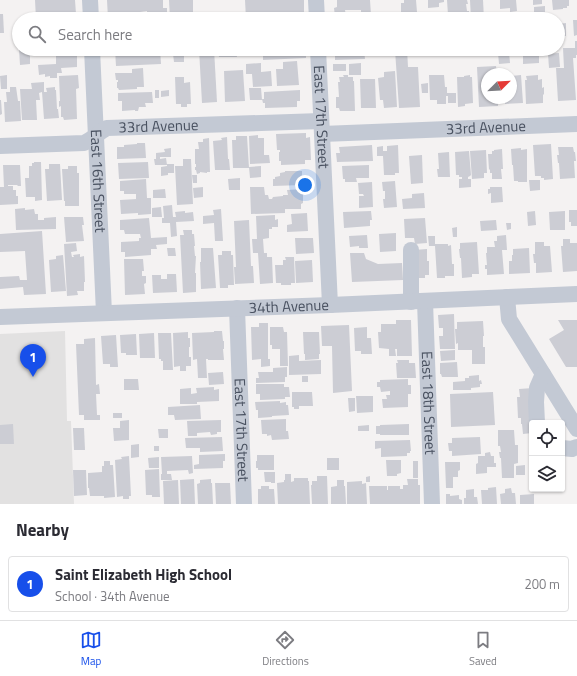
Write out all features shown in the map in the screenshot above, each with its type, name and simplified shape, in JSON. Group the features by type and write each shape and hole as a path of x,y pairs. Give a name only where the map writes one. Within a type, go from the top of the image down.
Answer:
{"street":[{"path":"90,0 91,12"},
{"path":"316,0 317,12"},
{"name":"East 16th Street","path":"92,56 104,313"},
{"name":"East 17th Street","path":"318,56 330,305"},
{"name":"33rd Avenue","path":"0,146 84,143 90,141 107,128 577,124"},
{"name":"East 18th Street","path":"410,250 418,301 432,504"},
{"name":"34th Avenue","path":"0,317 577,294"},
{"path":"507,297 509,319 577,429"},
{"name":"East 17th Street","path":"237,308 244,504"},
{"path":"537,420 537,388 543,374"},
{"path":"565,448 572,449 577,447"}],"shaded area":[{"path":"65,331 67,421 71,421 74,504 0,504 0,334"}],"building":[{"path":"35,0 75,0 76,12 36,12"},
{"path":"107,0 163,0 163,8 167,8 167,12 108,12"},
{"path":"169,0 193,0 193,12 170,12"},
{"path":"245,0 304,0 304,12 246,12"},
{"path":"337,0 370,0 371,12 361,12 361,10 345,10 345,12 334,12 334,8 337,7"},
{"path":"404,0 416,0 417,12 401,12 401,3 404,3"},
{"path":"428,0 444,0 444,2 439,3 439,7 428,8"},
{"path":"447,0 467,0 467,11 469,12 448,12"},
{"path":"470,0 483,0 484,12 471,12"},
{"path":"500,0 516,0 517,11 510,12 510,8 500,9"},
{"path":"533,0 542,0 542,4 533,5"},
{"path":"552,0 569,0 569,6 563,9 553,10"},
{"path":"545,6 545,12 534,12 534,7"},
{"path":"0,14 3,14 4,33 0,33"},
{"path":"573,20 577,20 577,35 574,36"},
{"path":"566,23 566,36 565,36"},
{"path":"575,41 577,41 577,55 576,58 573,58 576,100 558,101 556,68 564,68 565,48 575,48"},
{"path":"19,56 30,56 30,64 20,65"},
{"path":"56,56 77,56 77,67 61,68 62,73 57,73 57,78 50,78 50,76 45,77 45,74 39,75 38,65 56,64"},
{"path":"115,56 160,56 161,64 116,66"},
{"path":"173,56 184,56 184,62 174,62"},
{"path":"199,56 214,56 217,102 202,103"},
{"path":"219,56 237,57 219,57"},
{"path":"263,56 306,56 306,58 263,60"},
{"path":"335,56 365,56 365,59 335,60"},
{"path":"395,56 407,56 408,67 418,67 420,107 399,108"},
{"path":"498,56 509,56 510,63 499,64"},
{"path":"523,56 539,56 539,63 523,64"},
{"path":"548,56 559,56 560,67 549,68"},
{"path":"297,61 299,85 277,86 276,69 283,69 283,62"},
{"path":"261,63 261,72 271,71 272,86 253,87 252,74 246,74 246,64"},
{"path":"361,63 361,75 349,75 349,64"},
{"path":"333,64 346,64 346,71 333,71"},
{"path":"496,66 496,68 481,68 481,104 498,104 498,106 479,107 477,67"},
{"path":"143,68 144,87 119,90 117,88 118,80 116,80 115,73 132,73 132,69"},
{"path":"243,70 245,101 225,102 224,71"},
{"path":"395,71 397,107 384,108 383,100 380,100 378,78 384,77 384,72"},
{"path":"7,75 7,89 1,89 0,76"},
{"path":"78,75 79,88 76,89 77,119 64,120 63,117 61,117 61,106 59,107 59,76"},
{"path":"343,75 353,77 355,111 340,111 339,108 336,108 336,97 339,97 339,77 344,77"},
{"path":"429,75 444,75 447,93 456,93 456,103 448,103 448,96 446,96 446,104 437,104 437,100 430,100"},
{"path":"470,75 470,77 472,77 473,103 458,107 457,77"},
{"path":"517,75 521,75 523,103 517,103"},
{"path":"538,75 538,80 542,79 542,88 544,87 543,103 526,104 526,76"},
{"path":"175,77 184,77 184,83 190,82 191,104 187,104 187,107 181,107 181,104 176,104"},
{"path":"360,79 375,79 376,108 361,108"},
{"path":"44,82 44,92 47,92 46,88 55,87 59,118 44,119 42,92 39,93 40,100 36,100 37,120 22,120 20,89 32,89 31,83"},
{"path":"428,83 428,93 422,93 421,84"},
{"path":"10,87 16,87 18,101 20,101 21,121 5,122 4,102 7,102 6,92 10,92"},
{"path":"249,88 261,88 262,100 250,100"},
{"path":"155,90 159,90 159,98 155,98"},
{"path":"169,90 169,96 161,97 161,91"},
{"path":"300,90 300,101 297,101 297,107 265,108 265,103 263,103 262,99 264,99 264,92"},
{"path":"152,92 153,103 145,103 146,107 139,107 138,111 122,111 122,101 118,101 118,93"},
{"path":"0,100 2,114 0,115"},
{"path":"306,133 306,138 310,137 311,160 305,160 305,164 281,165 281,161 279,161 280,150 277,150 276,134"},
{"path":"258,135 258,138 264,138 264,155 269,155 270,163 250,164 249,136"},
{"path":"236,136 247,136 249,168 233,168 232,140 236,140"},
{"path":"227,137 230,170 215,170 213,141 222,140 221,138"},
{"path":"209,138 210,172 200,172 197,174 195,170 195,149 199,149 198,142 203,142 203,139"},
{"path":"145,143 146,158 117,159 117,147 124,147 124,145"},
{"path":"551,144 553,179 544,180 541,176 535,176 533,145"},
{"path":"372,145 373,161 337,162 336,153 340,153 339,147"},
{"path":"398,145 399,173 395,173 395,175 384,175 383,156 377,156 377,147 383,146 383,151 387,151 387,146"},
{"path":"558,147 573,147 576,161 574,161 575,178 560,179 557,155 559,155"},
{"path":"171,148 171,157 160,157 160,159 166,158 167,165 155,165 154,159 156,159 156,153 165,152 164,149"},
{"path":"521,148 521,150 527,149 527,182 514,181 511,149"},
{"path":"502,149 502,179 492,179 492,173 490,173 490,169 489,170 488,154 492,154 492,151 494,150"},
{"path":"486,150 487,173 484,173 484,178 472,179 470,151"},
{"path":"469,151 471,175 468,179 471,179 471,187 459,188 459,179 462,179 462,177 456,175 455,152"},
{"path":"449,152 450,177 438,177 438,153"},
{"path":"422,155 423,183 411,184 409,156"},
{"path":"183,159 191,159 193,204 177,205 175,166 183,166"},
{"path":"41,162 42,200 35,201 35,197 26,197 25,178 29,178 29,166 32,166 32,163"},
{"path":"148,162 149,178 119,179 118,163"},
{"path":"49,164 60,164 62,200 47,201 45,169 49,169"},
{"path":"167,164 174,164 174,173 168,173 168,175 161,176 161,167 167,166"},
{"path":"3,165 20,165 21,186 8,185 13,186 13,190 16,190 18,204 0,205 0,187 4,187"},
{"path":"369,165 369,178 356,178 357,182 345,182 345,179 343,179 342,166"},
{"path":"68,166 77,166 77,173 79,173 79,206 65,206 62,169 68,169"},
{"path":"261,166 261,177 250,178 249,167"},
{"path":"285,171 302,171 302,185 273,186 273,179 280,176 280,173"},
{"path":"192,175 197,175 197,183 193,183"},
{"path":"240,178 240,190 229,190 228,179"},
{"path":"146,179 147,198 151,198 151,214 121,214 120,200 137,199 136,194 124,194 124,191 120,191 120,181"},
{"path":"529,180 540,180 540,190 530,191"},
{"path":"395,181 397,207 384,208 383,199 385,199 385,191 383,191 382,182"},
{"path":"372,182 373,207 359,208 359,196 364,196 363,194 359,194 358,183"},
{"path":"203,187 203,197 194,198 193,188"},
{"path":"250,187 264,187 265,195 268,195 269,199 288,195 287,190 303,189 303,203 301,204 301,209 285,209 285,213 251,214"},
{"path":"490,187 502,187 503,202 491,203 491,193 488,194 488,189 490,189"},
{"path":"165,189 166,198 153,198 153,190"},
{"path":"424,193 425,208 403,209 402,199 412,198 412,194"},
{"path":"172,205 173,217 176,217 175,212 193,212 194,221 176,222 177,236 171,237 170,223 162,223 162,218 164,218 163,206"},
{"path":"161,207 162,217 152,217 152,208"},
{"path":"25,208 25,210 34,209 35,214 38,214 38,220 56,217 56,229 16,230 15,209"},
{"path":"221,209 223,241 215,241 214,223 203,224 203,216 214,215 213,210"},
{"path":"569,210 577,210 577,226 571,226 571,222 569,222"},
{"path":"371,211 372,220 370,220 370,226 344,228 343,212"},
{"path":"535,211 536,225 528,226 527,212"},
{"path":"565,211 565,230 550,230 549,212"},
{"path":"307,213 308,231 287,232 287,225 292,224 291,214"},
{"path":"275,215 275,220 278,219 278,227 272,227 272,229 269,229 269,238 263,239 264,253 267,253 267,257 272,257 273,283 260,284 258,253 253,253 252,239 257,239 256,216"},
{"path":"64,217 83,217 84,225 82,225 84,241 66,242"},
{"path":"149,218 151,238 167,237 167,244 156,245 157,249 151,249 151,255 125,257 125,252 121,252 121,242 139,241 139,238 141,238 140,234 125,234 124,230 120,230 120,220"},
{"path":"425,218 427,243 415,244 414,238 405,238 404,219"},
{"path":"249,220 251,266 253,266 254,283 235,284 234,267 236,267 234,221"},
{"path":"496,220 497,230 481,231 480,221"},
{"path":"506,223 511,223 511,229 507,230"},
{"path":"457,227 457,237 453,237 452,228"},
{"path":"183,230 192,230 192,234 194,234 196,256 196,292 183,293 180,235 184,235"},
{"path":"42,231 46,294 24,295 23,287 0,289 0,277 19,276 20,280 27,280 25,251 0,252 0,234"},
{"path":"396,233 396,251 380,252 379,234"},
{"path":"367,235 368,248 359,248 359,246 350,247 349,236"},
{"path":"506,235 507,250 502,250 504,274 487,275 485,265 487,265 487,247 495,247 494,241 497,241 497,236"},
{"path":"428,236 435,236 435,244 451,245 454,276 437,278 435,246 429,246"},
{"path":"295,238 313,238 314,253 296,254"},
{"path":"563,239 570,239 570,243 577,243 577,271 563,272 561,246 563,246"},
{"path":"477,242 479,274 472,274 472,277 462,278 459,249 460,243"},
{"path":"535,242 544,242 544,246 550,246 552,272 536,273 536,263 534,263 533,254 535,254"},
{"path":"76,243 77,251 71,252 72,257 74,257 73,255 80,254 80,257 84,256 84,291 77,291 78,295 67,296 64,244"},
{"path":"167,248 175,248 176,256 168,256"},
{"path":"201,248 213,248 216,288 201,289"},
{"path":"529,248 530,273 509,274 509,261 512,261 513,249"},
{"path":"427,249 429,275 425,275 425,278 418,278 414,250"},
{"path":"222,251 231,251 231,255 233,255 234,285 228,285 228,288 220,288 218,255 222,255"},
{"path":"350,253 364,253 366,259 378,264 402,263 403,280 352,282"},
{"path":"63,255 66,291 51,292 49,260 56,259 56,256"},
{"path":"285,257 294,257 295,283 291,283 291,285 281,285 281,283 276,283 275,265 283,265 283,260 286,260"},
{"path":"124,259 143,259 144,271 142,271 142,276 146,276 146,283 144,284 145,294 125,295"},
{"path":"312,260 313,282 296,283 295,261"},
{"path":"167,274 176,274 177,292 153,293 152,275 161,275 161,279 167,279"},
{"path":"454,314 455,349 440,349 439,336 443,336 443,328 439,328 438,315"},
{"path":"396,320 411,320 412,356 397,356 397,349 395,349 396,356 389,356 389,349 379,348 378,332 381,332 381,324 396,324"},
{"path":"558,320 577,320 577,367 566,367 549,339 564,330"},
{"path":"483,321 483,347 485,347 485,364 472,364 472,350 458,350 455,329 457,329 457,322"},
{"path":"259,323 268,323 268,359 270,359 270,366 261,367 261,359 252,360 251,327 259,327"},
{"path":"349,325 352,391 333,393 332,346 322,346 321,326"},
{"path":"270,327 283,327 284,332 287,332 288,366 280,366 280,349 272,349 272,345 270,345"},
{"path":"367,327 367,338 371,338 372,354 361,354 361,351 355,351 354,328"},
{"path":"222,331 224,341 224,360 206,359 207,378 198,378 197,359 193,360 192,333"},
{"path":"188,332 188,338 190,338 189,357 191,357 191,366 186,366 186,371 180,371 180,366 174,367 173,333"},
{"path":"303,332 319,332 319,359 305,360"},
{"path":"154,333 155,358 140,358 139,334"},
{"path":"158,333 171,333 173,370 163,370 163,361 159,359"},
{"path":"136,334 137,355 126,355 126,353 121,353 120,335"},
{"path":"116,335 118,367 110,367 110,364 103,364 101,336"},
{"path":"95,338 96,385 99,384 100,394 96,394 97,415 100,415 100,420 84,420 84,415 79,415 76,344 84,344 84,339"},
{"path":"455,350 455,360 441,361 440,351"},
{"path":"299,355 299,361 321,360 321,374 289,375 289,356"},
{"path":"397,360 409,360 409,363 415,363 416,378 397,378"},
{"path":"457,362 458,377 442,377 440,374 440,363"},
{"path":"287,367 287,377 285,377 285,382 256,383 256,378 259,378 258,372 273,372 273,368"},
{"path":"223,372 224,384 209,385 208,373"},
{"path":"479,375 479,381 481,380 482,384 480,384 480,387 471,388 471,390 453,390 453,382 465,381 465,378 469,378 469,376"},
{"path":"302,376 308,376 308,382 302,382"},
{"path":"124,379 138,379 139,390 124,390"},
{"path":"408,379 408,385 411,385 411,394 408,394 408,407 383,408 382,399 387,399 386,395 390,395 390,391 381,392 380,387 377,387 377,382 380,382 380,380"},
{"path":"256,384 284,384 284,387 289,387 290,397 285,397 285,399 260,400 260,394 256,394"},
{"path":"214,387 214,390 219,389 219,401 197,402 197,404 180,404 180,389 191,388 191,394 197,393 196,388"},
{"path":"533,388 532,420 529,420 529,433 523,434 521,418 518,418 517,397 520,397 519,389"},
{"path":"292,392 312,392 313,406 299,406 299,409 294,409 294,407 292,407"},
{"path":"493,392 495,425 451,427 450,394"},
{"path":"356,396 373,396 373,412 357,413"},
{"path":"348,398 355,398 355,411 349,412"},
{"path":"280,401 280,403 286,402 286,405 288,405 289,415 258,418 258,410 256,410 255,402"},
{"path":"200,405 201,419 175,420 174,415 168,415 168,407"},
{"path":"113,413 122,413 122,418 113,418"},
{"path":"286,419 286,431 288,431 289,439 272,440 271,435 267,436 267,434 262,434 261,420"},
{"path":"129,420 129,440 114,441 113,428 120,428 120,421"},
{"path":"221,420 221,432 217,432 217,434 211,435 210,432 197,433 197,436 188,436 187,421"},
{"path":"13,424 14,444 0,444 0,425"},
{"path":"409,424 409,435 376,434 376,426"},
{"path":"369,425 369,431 358,431 358,426"},
{"path":"73,428 84,428 85,450 74,450"},
{"path":"158,429 168,429 168,438 159,438"},
{"path":"498,430 514,430 515,445 518,445 518,463 514,464 514,478 502,478 501,458 499,452 501,452 500,446 498,446"},
{"path":"222,437 223,451 200,452 200,448 186,448 185,438"},
{"path":"480,437 481,454 452,456 452,451 449,451 448,443 452,443 452,438"},
{"path":"410,440 411,451 410,453 407,453 407,456 381,457 381,448 375,449 375,441"},
{"path":"139,444 139,457 131,458 131,445"},
{"path":"154,446 159,446 159,451 154,451"},
{"path":"490,452 491,456 494,456 494,463 496,463 496,467 487,467 487,473 476,474 478,456 485,456 485,453"},
{"path":"225,454 223,468 194,469 194,465 199,464 199,455"},
{"path":"257,455 274,455 274,470 258,470 258,468 256,468"},
{"path":"129,456 131,496 129,496 129,499 123,499 123,496 117,497 115,460 122,459 121,457"},
{"path":"192,456 193,473 189,474 188,470 167,471 167,474 171,474 172,480 161,480 161,457"},
{"path":"159,457 159,468 149,468 148,458"},
{"path":"327,458 339,458 339,470 327,470"},
{"path":"386,460 401,460 401,473 397,474 397,476 387,476"},
{"path":"104,461 110,461 110,465 113,465 115,497 104,498 104,496 90,496 88,488 88,473 102,472"},
{"path":"413,461 418,461 418,478 413,478"},
{"path":"445,462 460,462 458,477 453,477 453,488 446,488"},
{"path":"525,465 525,475 516,475 516,466"},
{"path":"159,469 160,497 146,495 145,470"},
{"path":"73,470 86,470 87,495 74,496"},
{"path":"264,472 275,472 275,483 265,482"},
{"path":"285,474 291,474 291,482 294,481 294,478 308,478 310,504 278,504 277,483 284,482"},
{"path":"317,476 327,476 328,504 312,504 311,485 312,481 317,481"},
{"path":"370,476 370,482 366,482 366,477"},
{"path":"194,479 195,504 181,504 180,480"},
{"path":"211,479 213,504 198,504 197,484 200,483 200,480"},
{"path":"407,479 418,479 418,485 420,485 420,504 370,504 369,486 387,486 388,490 388,486 400,486 400,489 403,489 403,485 408,485"},
{"path":"178,480 179,504 164,504 163,481"},
{"path":"337,480 344,480 346,504 331,504 331,487 337,486"},
{"path":"362,481 362,484 366,483 367,504 347,504 347,482"},
{"path":"215,483 230,483 231,504 216,504"},
{"path":"261,486 269,486 269,489 274,489 275,504 258,504 258,489 261,489"},
{"path":"496,487 497,504 482,504 481,490 488,490 488,488"},
{"path":"511,488 512,493 515,493 516,504 501,504 500,494 505,493 505,489"},
{"path":"474,489 474,497 477,497 478,504 464,504 466,490"},
{"path":"446,494 450,494 450,496 459,495 459,499 462,500 462,504 446,504"},
{"path":"534,494 534,504 520,504 520,495"}],"place":[{"name":"Saint Elizabeth High School","path":"33,377"}]}
